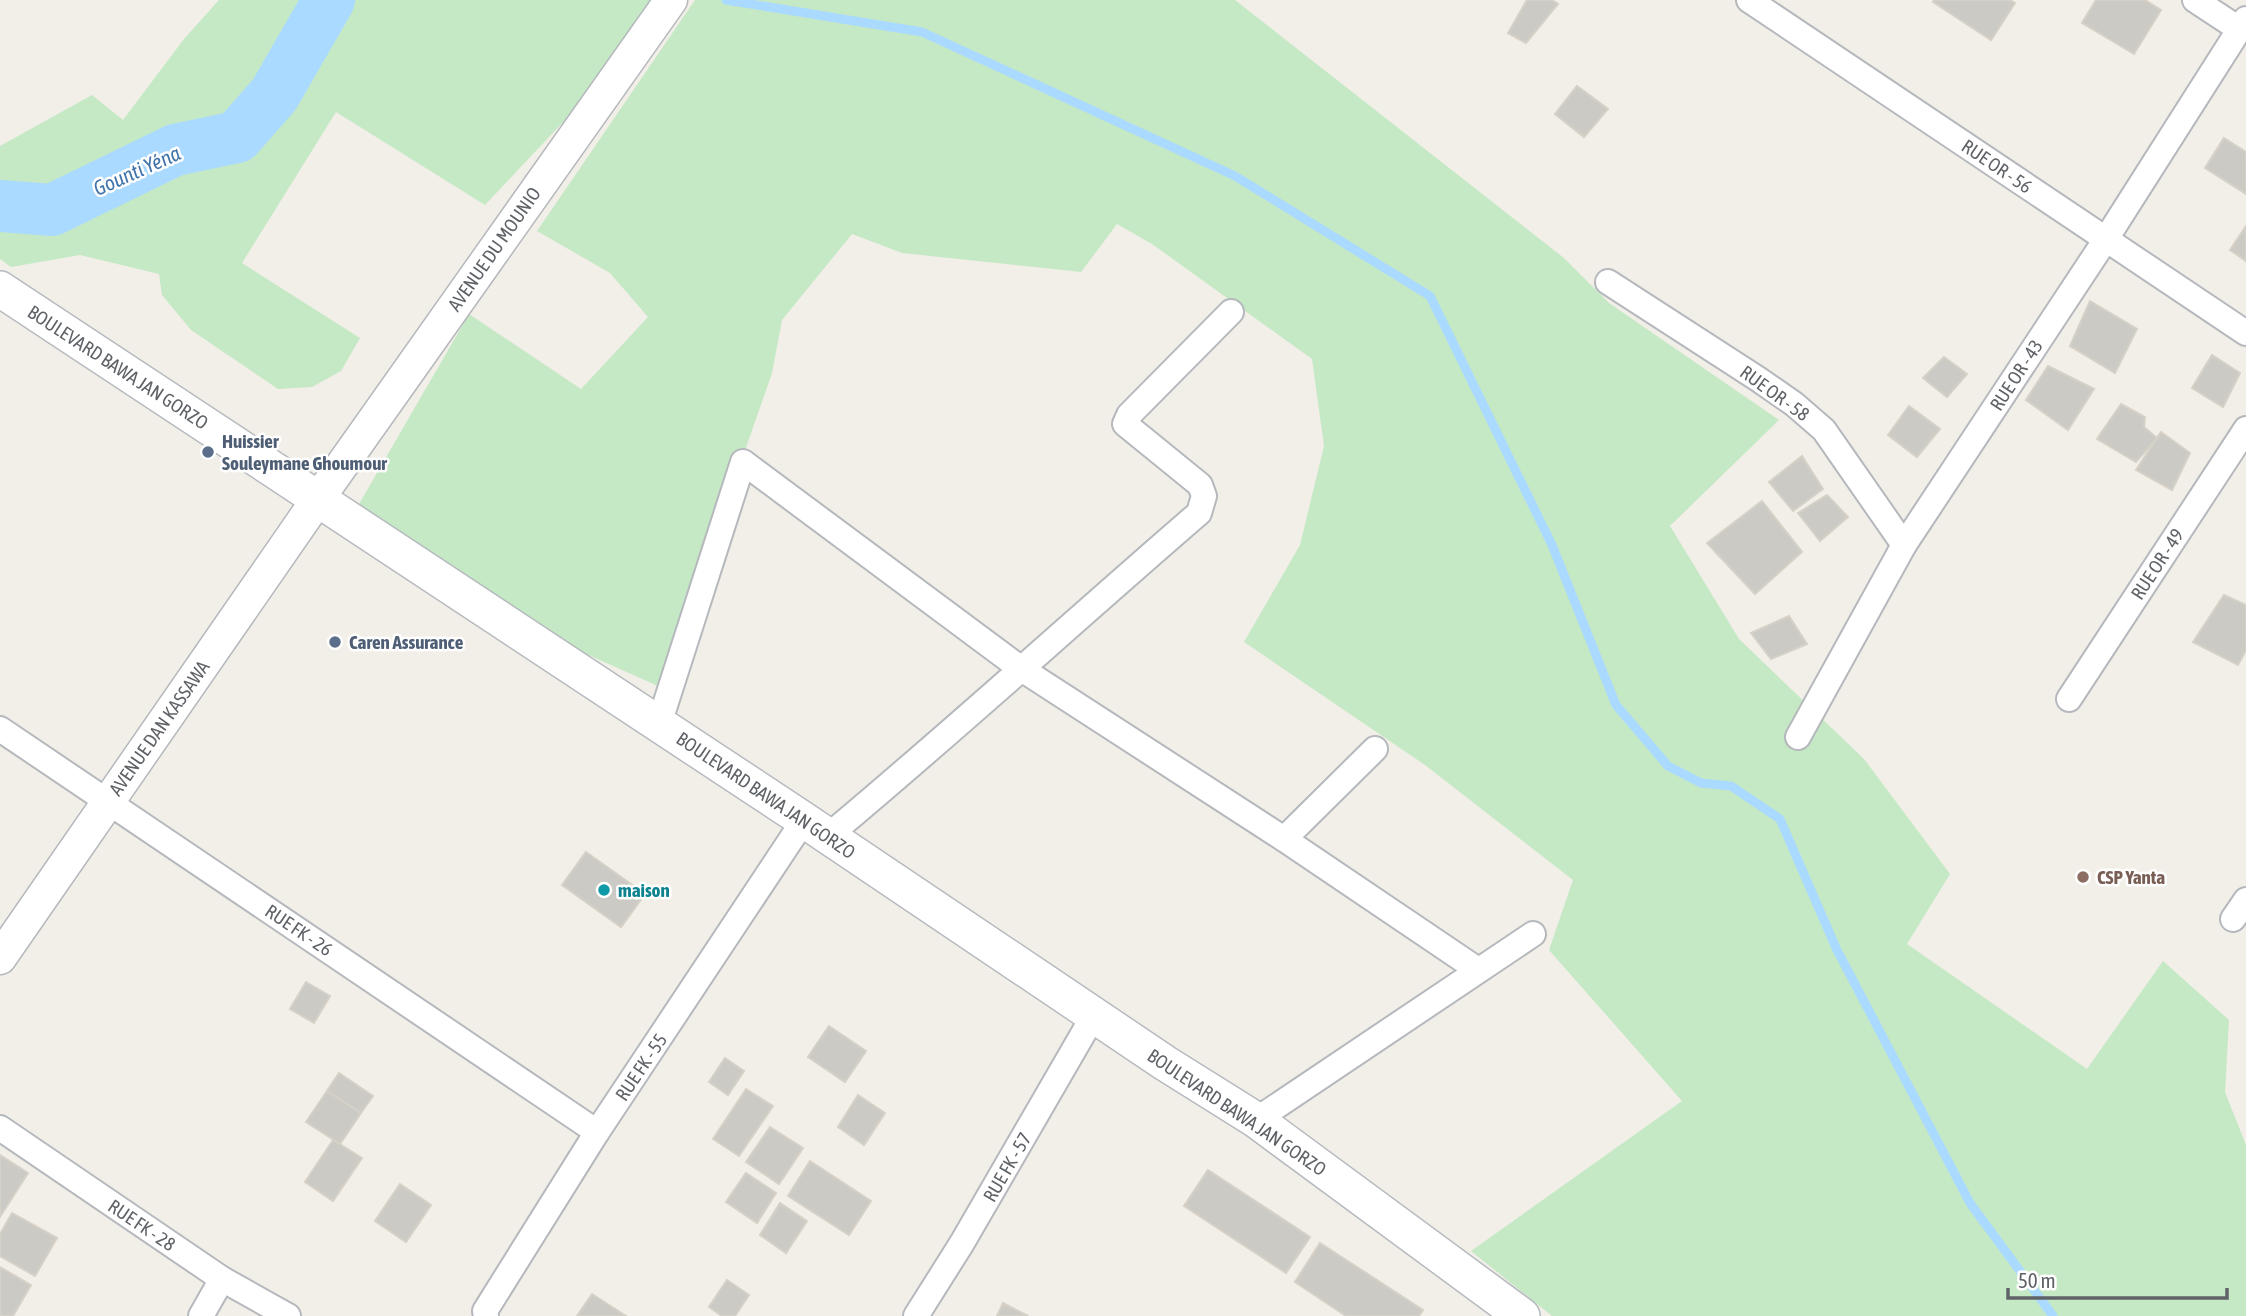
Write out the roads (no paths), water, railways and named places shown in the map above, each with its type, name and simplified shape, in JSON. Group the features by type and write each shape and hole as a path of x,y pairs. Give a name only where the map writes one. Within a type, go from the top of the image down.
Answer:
{"main road":[{"name":"BOULEVARD BAWA JAN GORZO","path":"0,289 1256,1121 1508,1312"}],"street":[{"name":"AVENUE DU MOUNIO","path":"318,499 671,0"},
{"name":"RUE OR - 56","path":"1749,0 2246,332"},
{"path":"2195,0 2243,24"},
{"name":"RUE OR - 43","path":"1798,737 1904,545 2106,239 2243,24"},
{"name":"RUE OR - 58","path":"1608,282 1758,379 1814,421 1824,430 1904,545"},
{"name":"RUE FK - 55","path":"478,1314 597,1132 816,828 932,750 1020,668 1199,513 1204,496 1200,485 1125,424 1129,415 1231,312"},
{"name":"RUE OR - 49","path":"2068,699 2246,429"},
{"path":"659,724 743,462 1020,668 1284,839 1478,970"},
{"name":"AVENUE DAN KASSAWA","path":"0,958 318,499"},
{"name":"RUE FK - 26","path":"0,729 597,1132"},
{"path":"1284,839 1375,749"},
{"path":"1256,1121 1533,934"},
{"name":"RUE FK - 57","path":"916,1316 962,1243 1094,1015"},
{"name":"RUE FK - 28","path":"0,1128 222,1279 288,1316"},
{"path":"201,1316 222,1279"}],"waterway":[{"name":"Gounti Yéna","path":"0,206 52,210 175,150 237,137 274,95 329,0"},
{"path":"726,0 922,32 1235,176 1430,296 1552,545 1616,705 1668,766 1701,783 1731,786 1780,819 1837,950 1970,1203 2053,1316"}],"place":[{"name":"Huissier Souleymane Ghoumour","path":"208,452"},
{"name":"Caren Assurance","path":"335,642"},
{"name":"CSP Yanta","path":"2083,877"},
{"name":"maison","path":"604,890"}]}
